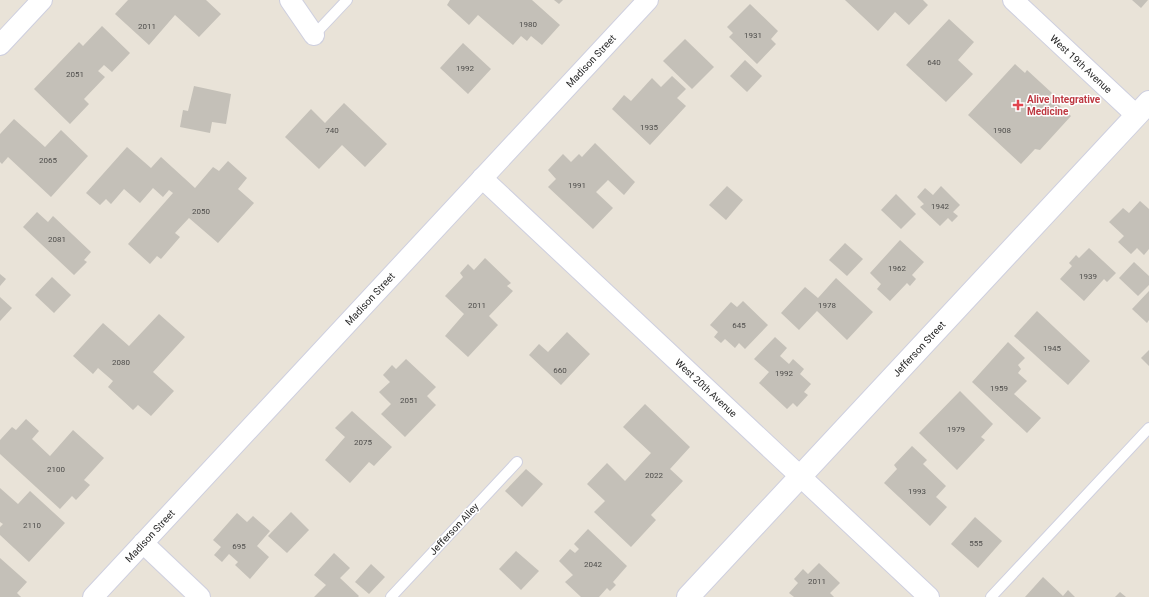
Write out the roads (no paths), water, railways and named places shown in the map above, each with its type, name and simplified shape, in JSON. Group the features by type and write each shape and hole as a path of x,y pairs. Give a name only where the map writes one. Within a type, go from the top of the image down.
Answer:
{"street":[{"path":"0,45 42,0"},
{"path":"290,0 314,35"},
{"name":"Madison Street","path":"93,597 648,0"},
{"name":"West 19th Avenue","path":"1013,0 1145,115"},
{"name":"Jefferson Street","path":"688,597 800,476 1145,115"},
{"name":"West 20th Avenue","path":"482,178 929,597"},
{"path":"143,543 200,597"}],"lane":[{"path":"314,35 347,0"},
{"path":"991,597 1149,428"},
{"name":"Jefferson Alley","path":"392,597 517,462"}],"place":[{"name":"Alive Integrative Medicine","path":"1018,105"}]}
